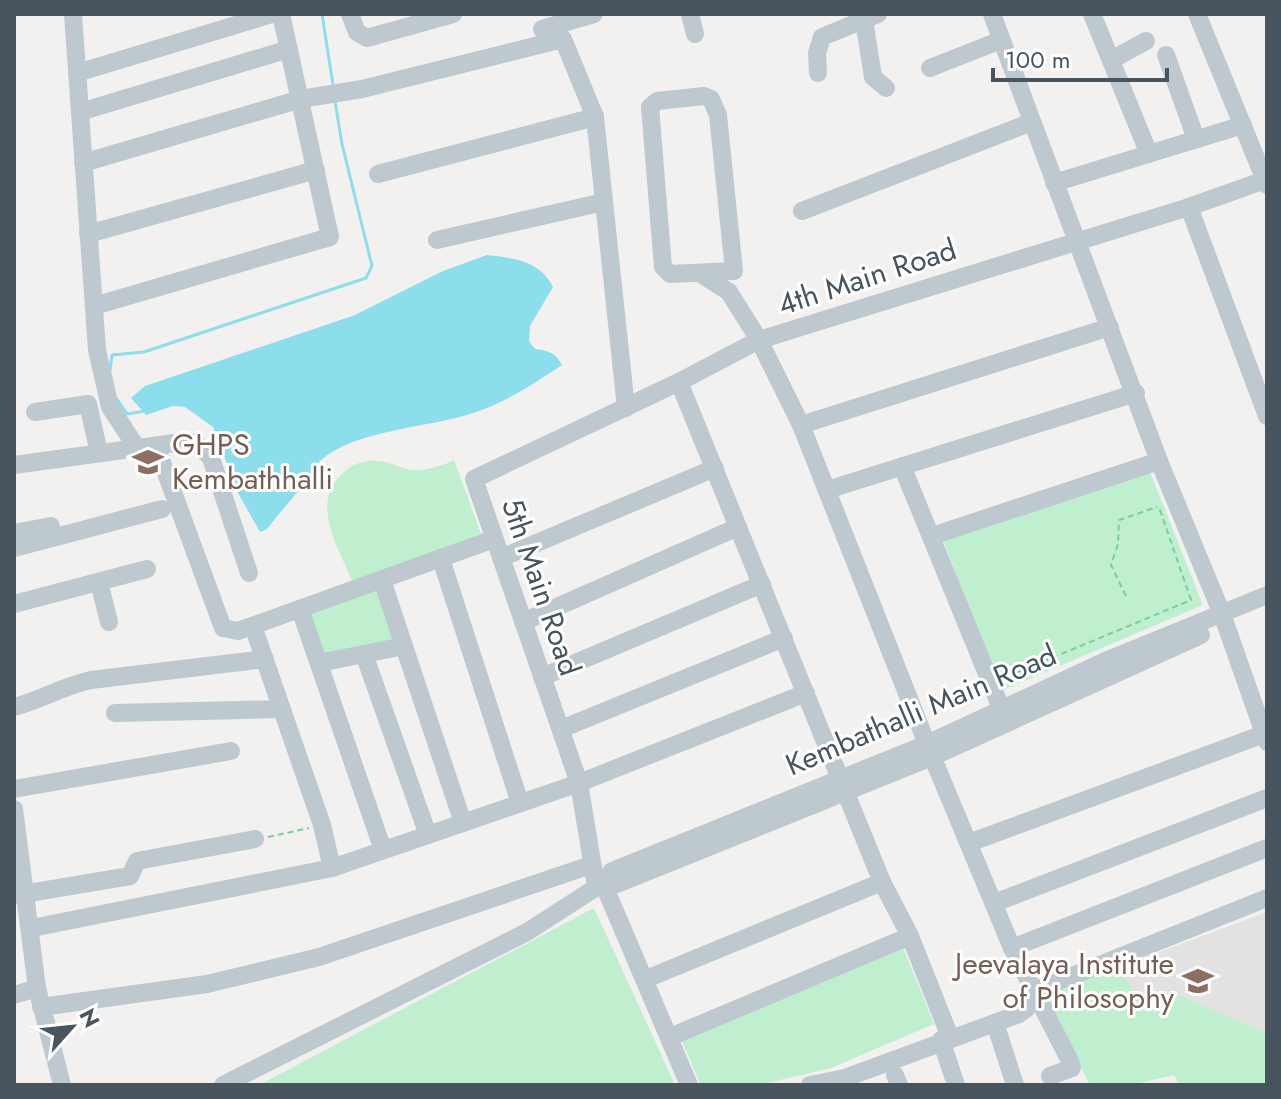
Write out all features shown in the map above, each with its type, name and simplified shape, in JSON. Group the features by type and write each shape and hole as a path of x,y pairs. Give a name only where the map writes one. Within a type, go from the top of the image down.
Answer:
{"street":[{"path":"74,14 97,350 110,407 147,447 223,628 238,631 494,539"},
{"path":"77,73 272,14"},
{"path":"94,306 330,237 281,14"},
{"path":"350,14 357,32 367,38 426,18 453,14"},
{"path":"83,163 301,99 362,89 542,28 594,14"},
{"path":"690,14 695,34"},
{"path":"969,843 1266,738 1224,619 1167,504 1159,461 1136,393 992,14"},
{"path":"1092,14 1149,154"},
{"path":"1197,14 1266,182"},
{"path":"818,73 817,53 822,37 868,16 873,77 886,88"},
{"path":"542,28 566,41 595,117 626,408"},
{"path":"930,68 1001,40"},
{"path":"1111,60 1146,41"},
{"path":"80,112 289,49"},
{"path":"1166,55 1196,139"},
{"path":"701,274 732,273 734,269 716,108 704,96 657,101 650,107 663,267 670,274 701,274 729,292 759,340 801,425 1012,948 1072,1068 1050,1076"},
{"path":"378,174 595,117"},
{"path":"802,211 1032,122"},
{"path":"1054,183 1243,125"},
{"path":"88,234 316,170"},
{"name":"4th Main Road","path":"679,382 759,340 1266,182"},
{"path":"437,240 604,202"},
{"path":"1189,207 1267,416"},
{"path":"801,425 1110,327"},
{"path":"679,382 882,882 910,936 946,1039 956,1085"},
{"name":"5th Main Road","path":"679,382 474,479 579,783 591,865 646,979 689,1085"},
{"path":"827,490 1136,393"},
{"path":"35,412 88,404 99,453"},
{"path":"14,465 182,442 196,443 206,449 249,573"},
{"path":"932,536 1159,461"},
{"path":"902,466 1001,708"},
{"path":"501,558 715,468"},
{"path":"14,548 162,509"},
{"path":"14,533 51,526"},
{"path":"523,622 738,527"},
{"path":"441,559 520,803"},
{"path":"14,604 147,569"},
{"path":"382,580 463,823"},
{"path":"99,582 109,622"},
{"path":"542,677 762,584"},
{"name":"Kembathalli Main Road","path":"223,1085 527,932 599,885 612,871 930,750 1224,619 1267,595"},
{"name":"Kembathalli Main Road","path":"930,750 1001,708 1224,619 1267,608"},
{"path":"300,609 383,850"},
{"path":"253,626 322,825 332,868"},
{"path":"561,729 784,638"},
{"path":"319,663 404,646"},
{"path":"364,654 428,835"},
{"path":"14,707 40,700 64,686 91,680 265,659"},
{"path":"32,928 332,868 579,783 806,693"},
{"path":"115,713 282,709"},
{"path":"14,789 231,751"},
{"path":"994,903 1267,798"},
{"path":"14,809 20,894 32,928 37,988 62,1085"},
{"path":"20,894 130,876 137,861 255,839"},
{"path":"1012,948 1267,848"},
{"path":"41,1007 207,984 319,957 591,865"},
{"path":"646,979 882,882"},
{"path":"810,1085 846,1081 946,1039 995,1023 1026,1009 1034,991 1267,898"},
{"path":"670,1037 910,936"},
{"path":"14,995 37,988"},
{"path":"995,1023 1015,1085"}],"path":[{"path":"1006,677 1191,600 1167,504 1119,520 1118,544 1111,565 1126,596"},
{"path":"255,839 322,825"}],"shaded area":[{"name":"Jeevalaya Institute of Philosophy","path":"1267,912 1267,1033 1181,996 1137,998 1121,966"}],"green space":[{"path":"454,460 481,534 353,583 330,527 328,499 332,486 342,474 366,461 420,470"},
{"path":"1150,472 1203,605 1001,691 943,540"},
{"path":"376,589 396,645 321,658 305,613"},
{"path":"594,908 675,1085 259,1085"},
{"path":"902,945 934,1024 831,1068 759,1085 701,1085 681,1039"},
{"path":"1121,966 1137,998 1181,996 1267,1033 1267,1085 1179,1085 1174,1075 1131,1085 1090,1085 1044,996"}],"water":[{"path":"487,255 526,262 548,278 553,287 530,326 529,341 535,349 554,355 562,365 518,393 483,410 371,436 334,451 317,463 267,529 260,532 238,493 213,427 185,407 173,406 146,415 131,398 145,386 355,315 443,271"}],"waterway":[{"path":"322,14 333,85"},
{"path":"110,370 112,355 144,352 366,278 372,266 342,144 335,101"},
{"path":"117,399 127,414 145,411"}],"place":[{"name":"GHPS Kembathhalli","path":"148,462"},
{"name":"Jeevalaya Institute of Philosophy","path":"1198,981"}]}
